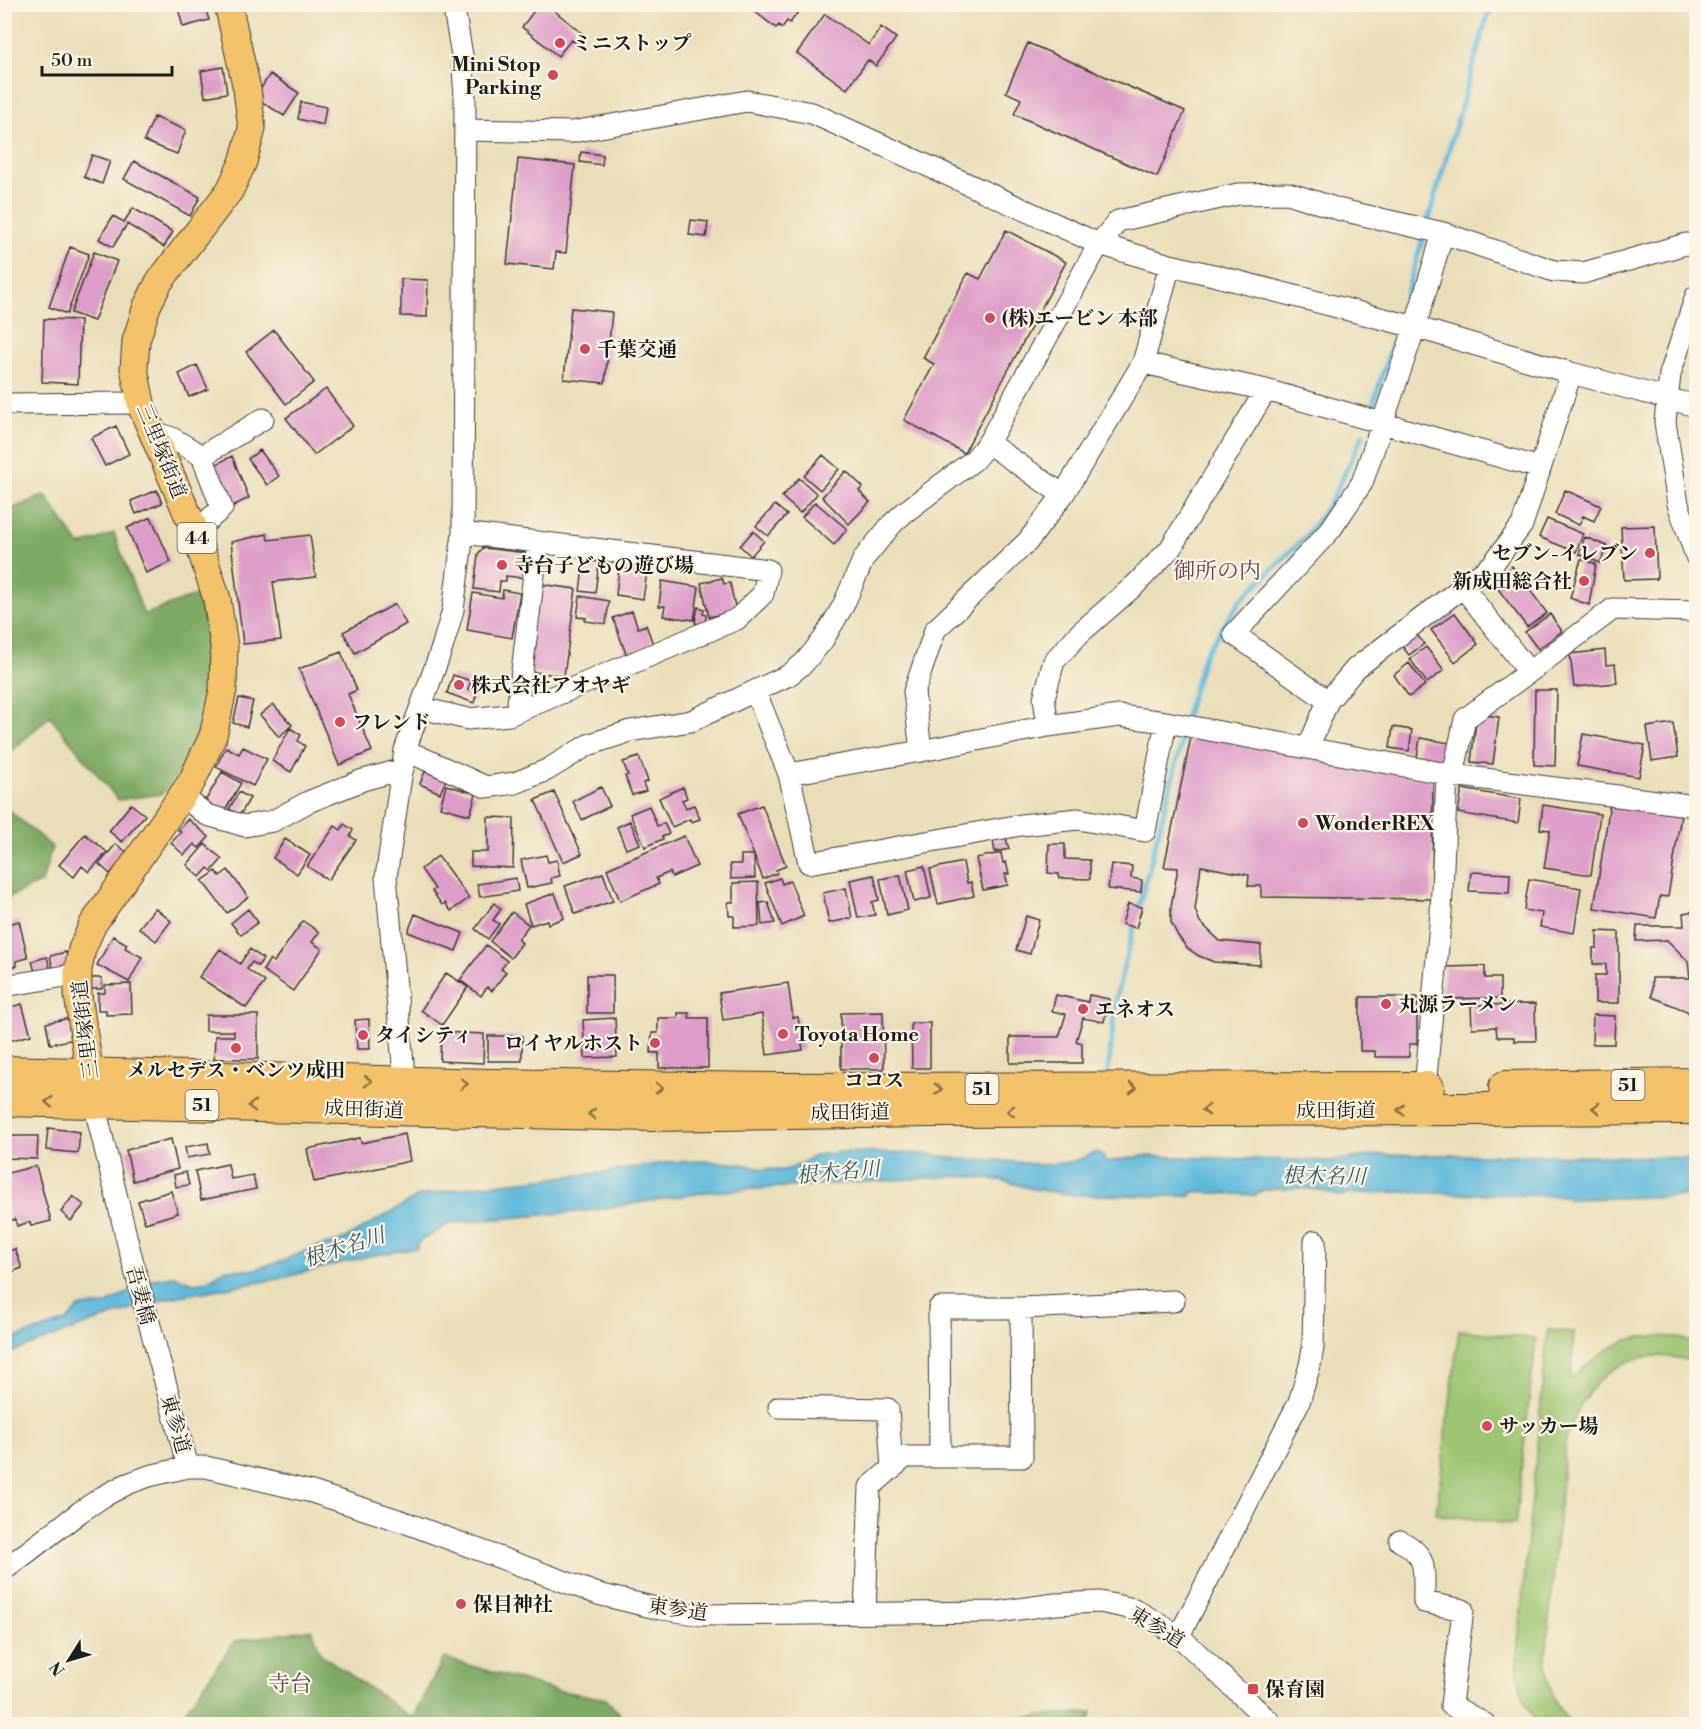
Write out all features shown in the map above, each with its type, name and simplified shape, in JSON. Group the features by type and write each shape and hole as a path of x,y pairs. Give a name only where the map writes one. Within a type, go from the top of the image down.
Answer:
{"highway":[{"name":"成田街道","path":"4,1072 92,1088 406,1096 775,1089 1425,1088 1696,1084"},
{"name":"成田街道","path":"4,1100 92,1088"},
{"name":"成田街道","path":"406,1096 650,1115 930,1111 1696,1108"}],"main road":[{"name":"三里塚街道","path":"92,1088 78,995 78,974 82,949 93,924 192,781 213,735 223,690 224,646 218,599 195,532 141,403 134,368 136,341 147,306 159,282 231,190 243,162 252,129 247,89 228,4"}],"street":[{"path":"406,1096 386,876 404,760 453,610 463,533 465,130 462,55 453,4"},
{"path":"465,130 572,132 747,101 812,112 1099,244 1170,266 1415,327 1571,373 1696,406"},
{"path":"182,796 207,815 245,826 273,821 308,802 404,760 486,787 515,783 547,770 588,745 630,731 691,721 789,675 804,663 823,640 843,606 864,558 898,518 974,460 988,442 1099,244 1118,221 1238,194 1288,193 1341,210 1440,232 1554,271 1583,273 1686,244 1696,245"},
{"path":"1328,701 1234,634 1331,529 1362,483 1415,327 1440,232"},
{"path":"921,751 914,692 935,630 1028,541 1063,495 1143,363 1170,266"},
{"path":"1696,296 1670,374 1665,422 1678,504 1696,556"},
{"path":"1143,363 1266,390 1540,468"},
{"path":"1308,748 1328,701 1356,668 1492,565 1522,525 1571,373"},
{"path":"1048,726 1044,698 1054,661 1080,633 1135,585 1170,549 1266,390"},
{"path":"4,404 141,403"},
{"path":"202,456 263,419"},
{"path":"152,431 172,438 202,456 222,508 195,532"},
{"path":"988,442 1063,495"},
{"path":"421,708 468,719 509,715 737,619 763,594 768,570 463,533"},
{"path":"517,711 538,542"},
{"path":"1463,587 1529,672"},
{"path":"1425,1088 1441,913 1450,775 1465,719 1613,609 1696,611"},
{"path":"755,691 789,774 809,863 1021,825 1078,819 1145,831 1169,723"},
{"path":"789,774 1048,726 1119,716 1169,723 1450,775 1696,806"},
{"path":"4,986 78,974"},
{"name":"吾妻橋","path":"92,1088 154,1346"},
{"path":"1179,1636 1299,1402 1313,1348 1315,1241"},
{"path":"940,1457 939,1308 1021,1308 1174,1301"},
{"path":"865,1612 870,1487 905,1457 1022,1457 1021,1308"},
{"name":"東参道","path":"154,1346 188,1467 206,1467 312,1492 401,1521 598,1594 656,1608 702,1615 998,1612 1055,1604 1100,1602 1134,1609 1179,1636 1272,1725"},
{"path":"779,1407 888,1409 892,1469"},
{"path":"4,1570 104,1496 149,1476 188,1467"},
{"path":"1400,1541 1414,1548 1422,1557 1424,1602 1463,1610 1451,1705 1485,1725"}],"green space":[{"path":"45,495 80,546 114,533 144,615 199,594 210,661 206,709 189,759 162,794 118,800 50,716 5,757 5,512"},
{"path":"5,807 52,847 42,882 5,899"},
{"name":"サッカー場","path":"1459,1330 1536,1339 1515,1525 1436,1514"},
{"path":"1548,1330 1574,1332 1571,1380 1599,1355 1627,1340 1658,1336 1696,1342 1696,1363 1672,1357 1649,1357 1629,1361 1612,1370 1596,1384 1583,1401 1565,1444 1546,1657 1552,1694 1560,1710 1573,1724 1540,1724 1525,1701 1517,1664"},
{"path":"312,1629 321,1654 412,1718 444,1658 550,1689 606,1699 628,1724 284,1724 260,1718 253,1724 176,1724 235,1641"},
{"path":"1092,1712 1089,1724 950,1724"}],"water":[{"name":"根木名川","path":"844,1152 927,1154 960,1159 1042,1165 1072,1162 1097,1152 1104,1157 1106,1162 1143,1156 1330,1161 1380,1155 1696,1158 1696,1196 1570,1199 1566,1196 1394,1192 1338,1196 1320,1190 1299,1188 1264,1190 1255,1195 1192,1192 1191,1196 1074,1195 1033,1189 1000,1180 961,1176 707,1192 587,1211 451,1223 417,1243 417,1248 369,1256 278,1279 168,1298 88,1324 5,1355 4,1338 9,1340 67,1321 79,1307 105,1305 153,1279 174,1276 194,1283 205,1282 227,1269 252,1270 282,1261 313,1248 341,1241 419,1196 476,1186 608,1172 670,1162 705,1161 785,1170 817,1155"}],"building":[{"path":"177,4 204,4 209,20 183,27"},
{"path":"539,4 546,4 583,34 576,43 571,40 558,56 522,27"},
{"path":"745,4 804,4 790,23 787,21 782,28 779,25 776,28"},
{"path":"825,14 869,45 881,27 896,38 876,66 868,60 847,89 797,53"},
{"path":"1028,43 1185,111 1157,177 1014,114 1021,99 1006,92"},
{"path":"223,67 227,93 205,97 201,71"},
{"path":"270,74 299,93 284,116 259,100 262,95 258,93"},
{"path":"301,102 326,107 323,125 298,119"},
{"path":"154,117 186,130 177,154 144,141"},
{"path":"581,152 603,155 602,165 580,162"},
{"path":"92,155 110,161 102,184 84,177"},
{"path":"518,159 575,165 566,253 556,252 554,269 507,264"},
{"path":"134,161 200,197 190,216 124,179"},
{"path":"133,208 173,232 164,247 127,224 113,247 99,239 113,216 124,222"},
{"path":"691,220 708,222 706,237 689,235"},
{"name":"(株)エービン 本部","path":"1006,230 1066,262 964,453 904,420 934,364 923,358 968,273 980,279"},
{"path":"70,247 89,254 67,314 49,307"},
{"path":"94,252 117,261 94,321 71,313"},
{"path":"401,279 428,280 427,317 401,316"},
{"path":"571,308 612,312 605,383 564,379"},
{"path":"44,319 80,320 78,384 42,382"},
{"path":"274,330 314,382 286,404 246,352"},
{"path":"197,365 208,389 189,397 179,374"},
{"path":"326,389 353,426 314,455 286,418"},
{"path":"116,426 129,454 105,466 91,438"},
{"path":"260,450 279,476 267,485 248,459"},
{"path":"823,455 839,469 820,490 804,476"},
{"path":"232,456 249,498 231,507 213,466"},
{"path":"846,471 863,487 859,491 870,502 849,524 822,497"},
{"path":"799,478 817,494 800,513 782,497"},
{"path":"157,490 162,503 136,514 131,501"},
{"path":"1565,490 1601,506 1594,521 1583,516 1579,525 1555,514"},
{"path":"815,502 847,529 834,545 802,517"},
{"path":"775,505 787,515 768,536 756,526"},
{"path":"151,517 171,562 146,573 127,528"},
{"path":"1547,519 1583,534 1576,552 1539,537"},
{"path":"1655,526 1657,579 1624,580 1621,527"},
{"path":"753,531 764,541 751,556 740,546"},
{"path":"267,534 268,540 310,535 316,577 273,582 281,640 243,644 231,542"},
{"path":"1585,537 1607,546 1600,563 1579,554"},
{"name":"寺台子どもの遊び場","path":"483,548 527,553 525,578 506,576 506,581 500,581 499,592 474,589 478,554"},
{"name":"新成田総合社","path":"1581,559 1596,564 1589,605 1570,598"},
{"path":"584,560 599,562 595,593 580,591"},
{"path":"1512,566 1547,613 1527,627 1492,581"},
{"path":"619,568 647,572 643,599 616,595"},
{"path":"722,578 724,584 730,583 736,611 709,617 701,583"},
{"path":"662,581 699,587 694,620 663,616 665,606 659,606"},
{"path":"539,584 576,589 564,676 527,671"},
{"path":"503,590 520,593 512,638 467,630 473,593 502,598"},
{"path":"580,596 609,601 606,624 585,621 586,618 577,617"},
{"name":"フレンド","path":"395,604 406,624 355,653 343,632"},
{"path":"698,607 704,609 705,625 695,623"},
{"path":"632,611 638,628 646,625 653,644 626,654 613,618"},
{"path":"1455,613 1478,644 1455,662 1431,630"},
{"path":"1550,614 1562,631 1538,649 1525,632"},
{"path":"1417,635 1424,644 1409,655 1402,646"},
{"path":"1426,647 1444,670 1427,683 1410,659"},
{"path":"1605,650 1606,665 1615,664 1617,683 1574,687 1570,654"},
{"name":"フレンド","path":"341,652 357,690 348,694 372,751 339,765 299,669"},
{"path":"1409,663 1425,685 1409,697 1394,675"},
{"name":"株式会社アオヤギ","path":"453,675 471,681 468,689 477,692 474,703 447,693"},
{"path":"1535,690 1557,690 1555,766 1534,765"},
{"path":"239,698 253,701 247,727 233,723"},
{"path":"273,704 292,725 279,737 260,715"},
{"path":"1477,714 1499,717 1493,764 1471,762"},
{"path":"1673,723 1678,757 1652,761 1647,727"},
{"path":"1393,727 1412,730 1409,751 1390,748"},
{"path":"290,728 301,735 298,741 305,746 291,772 272,761"},
{"name":"WonderREX","path":"1192,732 1433,781 1432,899 1261,897 1261,886 1248,886 1249,875 1201,866 1195,910 1200,922 1220,941 1261,945 1260,965 1214,962 1187,948 1171,922 1171,906 1178,868 1164,867"},
{"path":"1583,734 1645,745 1639,777 1577,766"},
{"path":"1420,738 1450,743 1446,764 1417,758"},
{"path":"226,747 239,754 243,747 267,759 253,786 216,767"},
{"path":"639,757 648,781 643,783 646,791 632,795 623,762"},
{"path":"425,771 446,780 440,793 420,784"},
{"path":"222,772 241,783 223,814 204,803"},
{"path":"446,785 476,794 470,815 440,807"},
{"path":"601,787 610,806 582,820 573,801"},
{"path":"683,787 687,798 682,800 686,808 694,805 700,819 691,822 690,819 672,827 659,798"},
{"path":"1462,789 1521,799 1518,823 1458,813"},
{"path":"239,792 250,798 240,815 229,809"},
{"path":"554,792 582,854 563,862 535,800"},
{"path":"1610,803 1681,815 1668,897 1660,896 1656,918 1594,908"},
{"path":"131,804 145,815 122,842 109,831"},
{"path":"762,805 786,866 763,879 738,814"},
{"path":"1543,805 1600,814 1591,875 1544,868 1550,830 1540,829"},
{"path":"649,806 657,826 664,823 669,834 645,847 630,814"},
{"path":"488,817 514,818 513,868 471,866 471,852 488,852"},
{"path":"188,819 209,837 199,848 194,844 184,855 171,843 181,832 178,830"},
{"path":"630,821 640,844 626,849 617,827"},
{"path":"344,824 353,830 350,836 356,840 328,880 307,866 335,826 341,830"},
{"path":"85,834 107,852 89,872 82,866 74,877 59,865"},
{"path":"684,836 697,866 672,877 670,872 656,878 659,884 620,901 607,869"},
{"path":"1006,838 1009,849 995,852 993,841"},
{"path":"285,839 310,855 297,874 273,858"},
{"path":"116,844 128,853 110,874 99,864"},
{"path":"205,844 222,859 212,871 208,868 200,877 187,865"},
{"path":"1049,844 1065,844 1065,859 1090,860 1090,879 1059,878 1059,874 1048,873"},
{"path":"1001,853 1009,874 1005,874 1008,885 983,890 976,858"},
{"path":"546,855 548,862 557,860 560,876 551,878 552,883 527,888 521,860"},
{"path":"741,855 754,855 755,878 731,879 730,864 741,864"},
{"path":"438,856 469,898 451,911 445,903 442,905 432,891 435,889 421,869"},
{"path":"963,862 967,883 971,882 974,896 938,904 930,869"},
{"path":"1111,864 1132,866 1131,878 1142,880 1141,892 1108,889"},
{"path":"924,866 931,898 914,902 907,870"},
{"path":"228,870 248,897 227,913 202,881 216,871 220,876"},
{"path":"1471,872 1510,874 1509,893 1469,891"},
{"path":"603,873 613,901 575,914 565,886"},
{"path":"874,875 879,900 872,902 875,915 858,918 850,880"},
{"path":"900,875 908,910 887,915 880,879"},
{"path":"516,878 518,891 480,897 477,884"},
{"path":"780,878 782,884 790,881 804,916 782,926 765,883"},
{"path":"1529,879 1581,888 1574,933 1540,927 1542,913 1524,910"},
{"path":"758,882 759,926 734,927 734,916 729,916 728,902 733,902 733,883"},
{"path":"846,888 852,918 829,923 823,893"},
{"path":"555,893 564,918 548,924 547,920 531,925 524,904"},
{"path":"768,902 775,923 762,925 760,903"},
{"path":"494,903 501,909 493,920 499,924 488,939 475,929"},
{"path":"1128,904 1142,907 1136,928 1122,924"},
{"path":"155,908 171,921 156,941 139,928"},
{"path":"248,909 258,922 241,935 231,923"},
{"path":"1696,911 1696,1019 1691,1017 1687,1011 1652,997 1652,978 1690,978 1688,961 1667,940 1636,941 1637,926 1684,926 1683,913"},
{"path":"512,912 529,925 518,939 522,943 511,958 490,941"},
{"path":"415,914 463,933 456,951 408,932"},
{"path":"1026,916 1039,920 1030,954 1016,950"},
{"path":"19,921 28,958 16,961 17,966 5,969 5,925"},
{"path":"303,921 319,932 312,942 322,949 293,991 263,970 270,959 274,962"},
{"path":"1597,931 1619,932 1619,1003 1595,1003 1595,975 1606,975 1606,964 1593,964 1593,948 1597,948"},
{"path":"113,936 127,944 125,948 142,957 129,982 97,965"},
{"path":"486,945 507,961 501,969 506,972 492,991 487,987 481,996 460,980"},
{"path":"220,949 240,964 250,949 263,959 258,966 252,962 247,969 265,982 246,1008 199,977"},
{"path":"66,952 70,968 54,972 50,956"},
{"path":"47,957 51,971 36,975 32,961"},
{"path":"1485,966 1485,978 1500,978 1500,998 1441,999 1445,967"},
{"path":"446,973 468,987 442,1025 421,1010"},
{"path":"587,975 613,975 613,1013 587,1013"},
{"path":"91,978 102,978 102,989 91,989"},
{"path":"788,983 793,1018 798,1017 803,1050 767,1055 762,1014 723,1020 719,993"},
{"path":"131,984 132,1014 106,1015 106,1010 98,1010 98,993 105,993 105,985"},
{"path":"1056,995 1088,1002 1089,995 1109,999 1104,1022 1083,1018 1076,1041 1082,1043 1082,1063 1010,1063 1010,1037 1059,1037 1066,1014 1052,1011"},
{"path":"1360,997 1417,997 1417,1044 1409,1044 1409,1057 1375,1057 1375,1051 1360,1051"},
{"path":"22,1004 31,1035 5,1042 4,1009"},
{"path":"1535,1004 1536,1041 1514,1041 1514,1037 1497,1037 1496,1027 1472,1028 1471,1005"},
{"path":"883,1012 884,1069 841,1069 841,1013"},
{"path":"678,1013 689,1013 689,1018 708,1018 708,1068 659,1068 659,1053 651,1053 652,1033 658,1033 658,1018 678,1018"},
{"name":"メルセデス・ベンツ成田","path":"206,1015 258,1015 258,1059 214,1059 215,1036 234,1036 234,1031 206,1031"},
{"path":"1593,1015 1615,1016 1614,1044 1592,1044"},
{"path":"70,1018 75,1039 50,1044 46,1023"},
{"path":"615,1018 617,1057 585,1058 583,1020"},
{"name":"タイシティ","path":"369,1019 370,1049 357,1049 355,1020"},
{"path":"911,1023 930,1023 930,1068 912,1068"},
{"path":"441,1032 484,1034 483,1063 440,1061"},
{"path":"488,1036 522,1036 522,1061 488,1061"},
{"path":"48,1128 80,1132 78,1153 46,1150"},
{"path":"405,1134 410,1161 314,1182 307,1149 360,1138 361,1143"},
{"path":"4,1136 38,1136 37,1159 4,1158"},
{"path":"171,1139 178,1169 133,1181 126,1150"},
{"path":"208,1143 210,1154 187,1158 185,1147"},
{"path":"228,1164 231,1179 253,1175 256,1189 201,1200 195,1171"},
{"path":"36,1166 51,1221 31,1226 30,1222 17,1226 15,1219 10,1221 4,1200 4,1174"},
{"path":"186,1172 189,1185 176,1187 174,1175"},
{"path":"171,1191 178,1213 145,1223 138,1201"},
{"path":"73,1196 84,1205 71,1221 61,1212"},
{"path":"15,1249 22,1268 4,1275 4,1253"}],"waterway":[{"path":"1427,225 1491,4"},
{"path":"1402,309 1424,234"},
{"path":"1373,404 1393,341"},
{"path":"1184,722 1204,655 1241,600 1307,535 1332,500 1363,435"},
{"path":"1138,911 1180,749 1182,731"},
{"path":"1107,1079 1117,993 1135,923"}],"place":[{"name":"ミニストップ","path":"560,43"},
{"name":"Mini Stop Parking","path":"553,75"},
{"name":"(株)エービン 本部","path":"990,318"},
{"name":"千葉交通","path":"585,349"},
{"name":"セブン-イレブン","path":"1650,553"},
{"name":"寺台子どもの遊び場","path":"502,565"},
{"name":"新成田総合社","path":"1584,581"},
{"name":"株式会社アオヤギ","path":"459,685"},
{"name":"フレンド","path":"340,722"},
{"name":"WonderREX","path":"1303,823"},
{"name":"丸源ラーメン","path":"1386,1004"},
{"name":"エネオス","path":"1083,1009"},
{"name":"Toyota Home","path":"783,1034"},
{"name":"タイシティ","path":"363,1035"},
{"name":"ロイヤルホスト","path":"655,1043"},
{"name":"メルセデス・ベンツ成田","path":"236,1048"},
{"name":"ココス","path":"874,1058"},
{"name":"サッカー場","path":"1487,1426"},
{"name":"保目神社","path":"461,1604"},
{"name":"保育園","path":"1253,1689"}],"district":[{"name":"御所の内","path":"1217,570"},
{"name":"寺台","path":"290,1683"}]}
